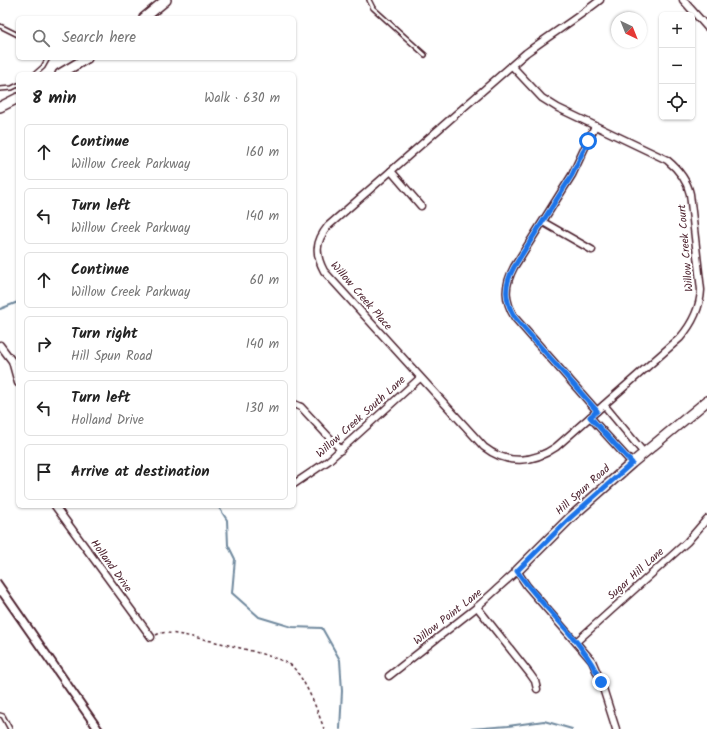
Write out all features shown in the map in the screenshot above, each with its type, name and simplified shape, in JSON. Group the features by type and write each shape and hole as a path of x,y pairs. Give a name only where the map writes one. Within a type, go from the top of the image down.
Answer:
{"street":[{"path":"146,16 166,0"},
{"name":"Willow Creek Place","path":"597,411 556,447 540,456 520,460 502,457 490,452 420,378 324,271 317,254 319,240 328,226 548,36 578,17 600,0"},
{"path":"682,0 707,27"},
{"path":"63,72 84,60"},
{"name":"Willow Creek Court","path":"512,66 542,98 568,114 667,160 679,172 687,184 690,194 701,290 696,314 680,338 597,411"},
{"path":"0,107 16,99"},
{"path":"595,126 572,175 508,277 506,286 510,311 515,318 597,411"},
{"path":"391,171 421,206"},
{"path":"543,222 592,250"},
{"path":"0,345 12,361 16,376"},
{"name":"Willow Creek South Lane","path":"296,483 320,467 341,450 420,378"},
{"name":"Hill Spun Road","path":"517,571 570,518 632,463 707,401"},
{"path":"296,405 301,407 341,450"},
{"path":"604,405 644,453"},
{"path":"590,417 632,463"},
{"name":"Holland Drive","path":"56,508 151,638"},
{"name":"Sugar Hill Lane","path":"576,642 687,542 707,518"},
{"path":"517,571 527,586 576,642 595,667 616,729"},
{"name":"Willow Point Lane","path":"389,676 477,607 517,571"},
{"path":"477,607 530,674 537,689"}],"lane":[{"path":"369,0 373,8 425,55"},
{"path":"0,26 16,34"},
{"path":"37,72 43,67 47,60"},
{"path":"0,89 12,88 16,86"},
{"path":"0,715 3,716 10,729"}],"path":[{"path":"151,638 158,634 167,632 257,652 286,661 300,676 308,690 324,729"}],"waterway":[{"path":"0,309 16,303"},
{"path":"219,508 227,520 228,545 235,559 232,593 259,617 292,627 322,628 340,660 342,691 340,729"},
{"path":"471,729 544,721 572,729"}],"railway":[{"path":"0,580 103,729"},
{"path":"0,596 93,729"}],"route":[{"path":"588,141 572,175 514,267 507,280 506,292 510,311 515,318 597,411 590,417 632,463 570,518 517,571 527,586 592,661 601,682"}]}
